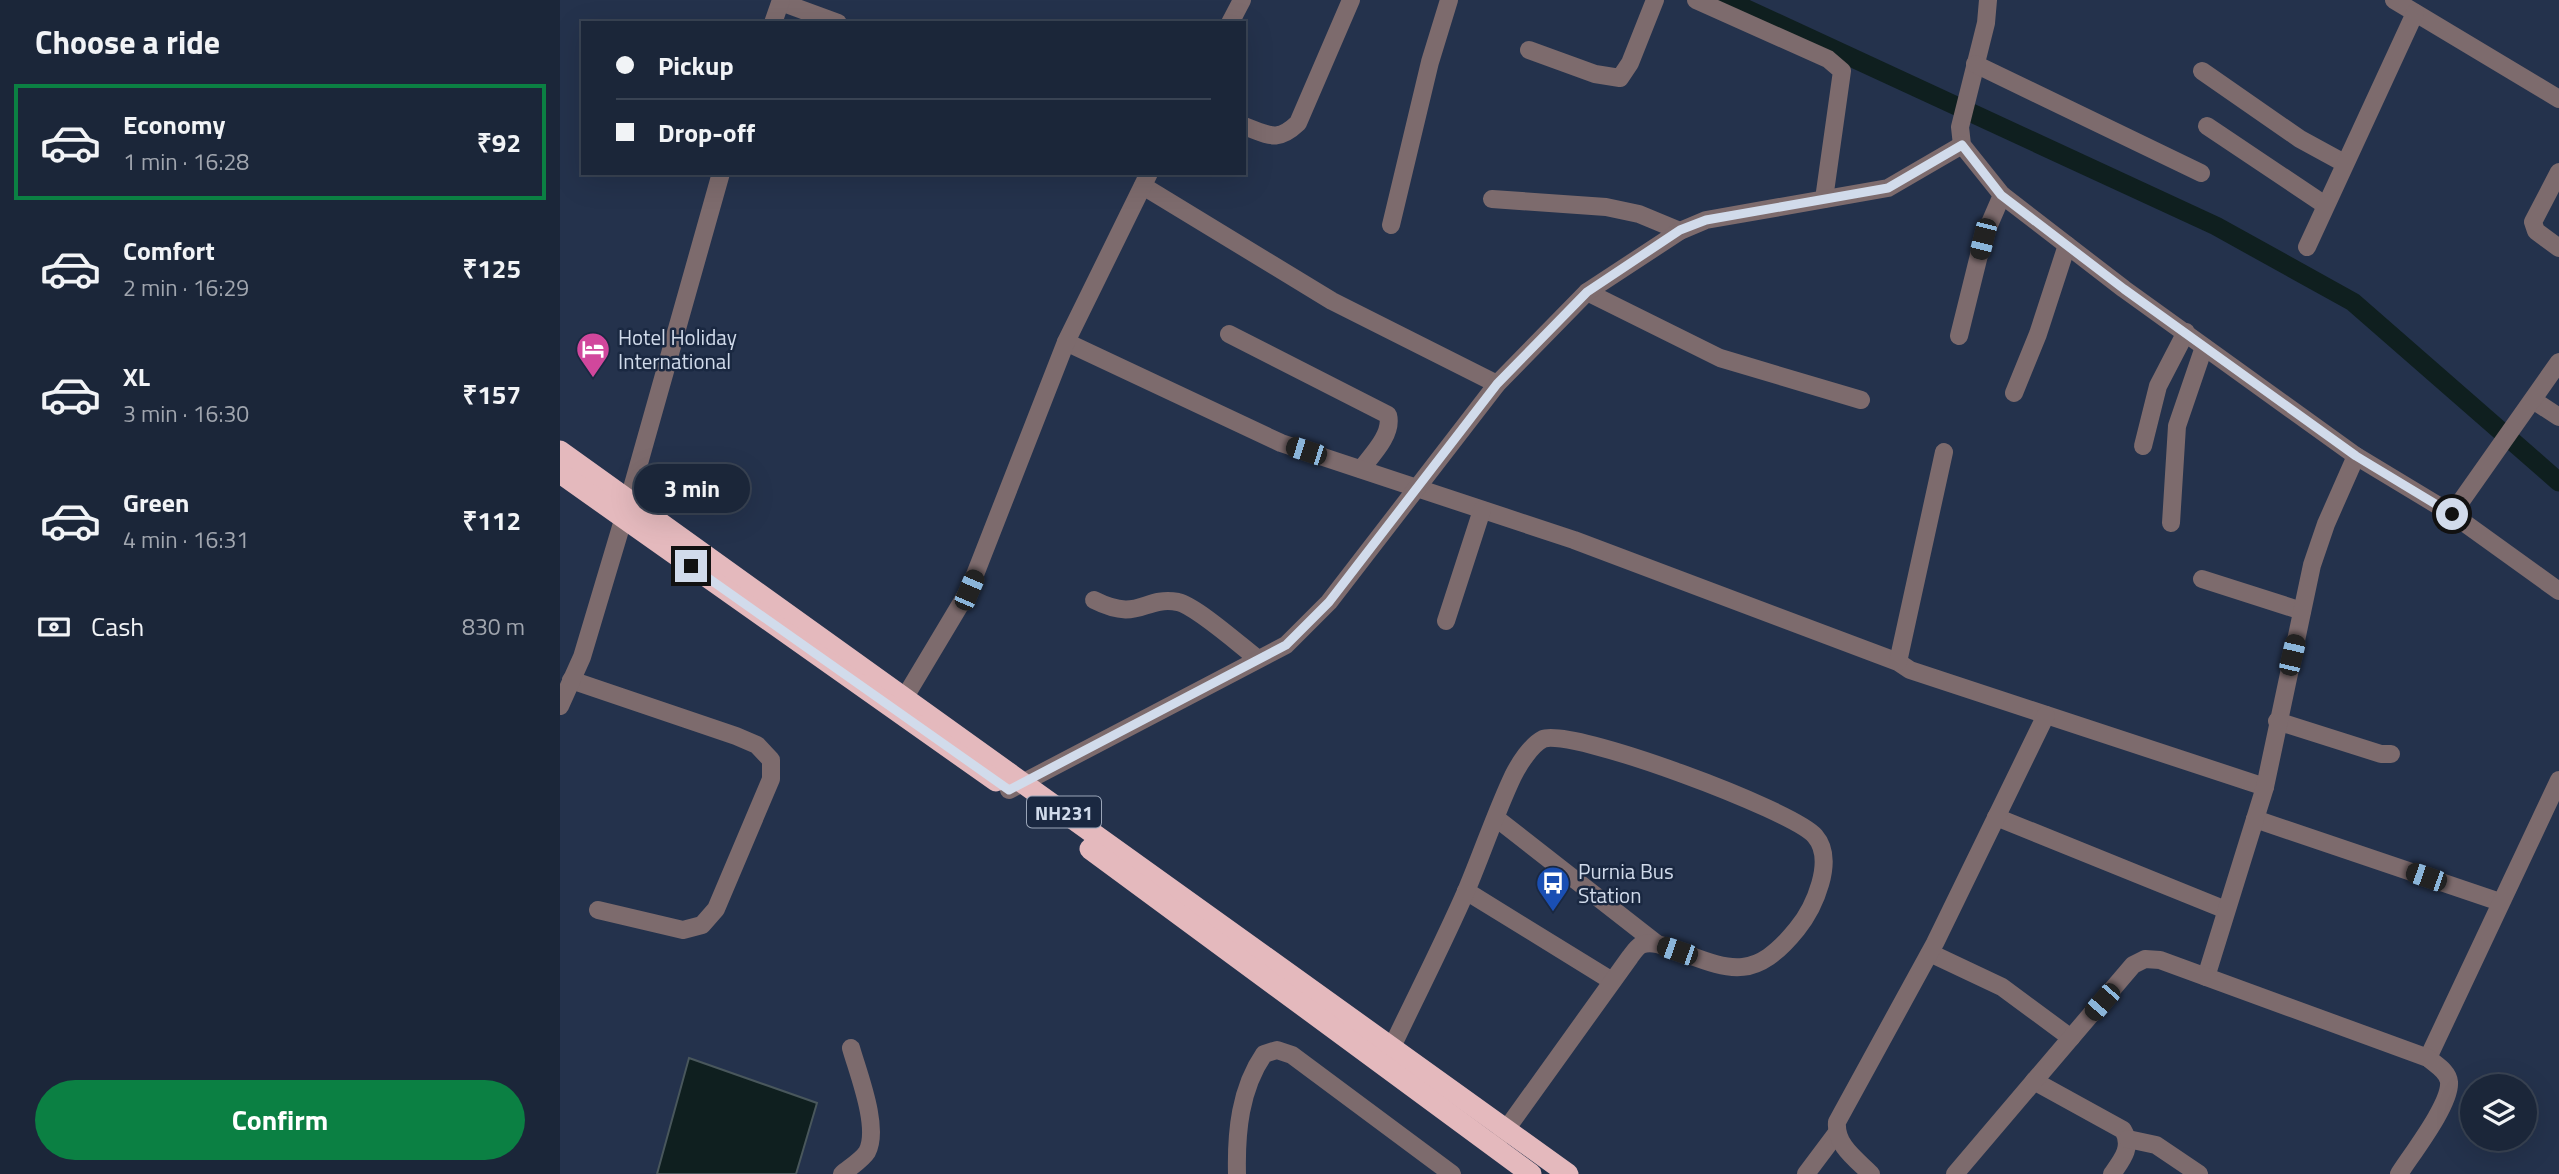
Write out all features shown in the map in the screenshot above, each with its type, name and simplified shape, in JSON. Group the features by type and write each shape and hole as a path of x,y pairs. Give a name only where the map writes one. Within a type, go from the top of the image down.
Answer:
{"highway":[{"name":"NH231","path":"560,451 626,510"},
{"name":"NH231","path":"560,473 626,510 902,703 1379,1059 1500,1139 1568,1174"},
{"name":"NH231","path":"1016,786 1392,1047 1500,1139 1531,1174"}],"street":[{"path":"1231,21 1242,0"},
{"path":"1246,127 1273,137 1286,134 1298,122 1351,0"},
{"path":"1391,225 1430,62 1449,0"},
{"path":"1529,50 1595,74 1620,78 1655,0"},
{"path":"1696,0 1828,59 1842,71 1824,199"},
{"path":"1988,0 1986,23 1967,92 1961,136 2001,195 2204,347 2356,456 2452,514 2559,591"},
{"path":"2394,0 2559,99"},
{"path":"774,21 781,1 833,21"},
{"path":"2307,247 2415,13"},
{"path":"1975,64 2200,173"},
{"path":"2202,71 2300,139 2344,163"},
{"path":"2207,126 2325,205"},
{"path":"1016,786 1286,645 1307,626 1497,384 1587,292 1680,230 1706,220 1888,188 1961,136"},
{"path":"2559,172 2533,222 2542,237 2559,248"},
{"path":"560,706 582,657 720,175"},
{"path":"902,703 969,590 1066,342 1146,180 1332,301 1497,384"},
{"path":"1959,336 1983,239 2001,195"},
{"path":"1492,199 1606,208 1639,214 1680,230"},
{"path":"2014,393 2038,334 2067,245"},
{"path":"1587,292 1720,358 1861,400"},
{"path":"2143,446 2158,386 2186,332"},
{"path":"1228,334 1388,415 1390,423 1387,432 1362,469"},
{"path":"1066,342 1281,443 1574,540 1898,662 1910,670 2265,787"},
{"path":"2171,523 2177,426 2204,347"},
{"path":"2452,514 2559,362"},
{"path":"2533,400 2559,417"},
{"path":"1898,662 1944,452"},
{"path":"2206,977 2265,787 2312,565 2326,524 2356,456"},
{"path":"1446,621 1482,510"},
{"path":"2202,579 2302,611"},
{"path":"1094,600 1122,611 1134,611 1163,601 1185,604 1258,659"},
{"path":"571,680 736,736 757,745 771,760 771,779 716,909 702,925 684,930 598,910"},
{"path":"1871,1174 1840,1143 1836,1134 1837,1122 1930,953 2046,715"},
{"path":"2277,721 2381,754 2391,754"},
{"path":"1392,1047 1466,891 1514,774 1529,752 1543,739 1559,737 1718,786 1784,815 1815,836 1824,854 1824,870 1800,926 1783,946 1755,966 1738,970 1656,943 1496,818"},
{"path":"2428,1058 2559,780"},
{"path":"1996,817 2227,910"},
{"path":"2255,820 2500,902"},
{"path":"1466,891 1612,981"},
{"path":"1500,1139 1612,981 1641,946 1656,943"},
{"path":"1930,953 2002,987 2071,1038"},
{"path":"1955,1174 2133,965 2145,959 2160,960 2428,1058 2445,1071 2449,1082 2447,1097 2399,1174"},
{"path":"842,1174 866,1154 871,1139 871,1125 851,1048"},
{"path":"1237,1174 1236,1146 1247,1084 1264,1054 1277,1049 1292,1055 1452,1174"},
{"path":"2034,1081 2123,1130 2128,1139 2127,1151 2112,1174"},
{"path":"1806,1174 1836,1134"},
{"path":"2128,1139 2143,1140 2156,1145 2199,1174"}],"shaded area":[{"path":"689,1058 817,1103 796,1174 657,1174"}],"waterway":[{"path":"1727,0 2216,226 2353,302 2559,482"}],"place":[{"name":"Hotel Holiday International","path":"593,379"},
{"name":"Purnia Bus Station","path":"1553,913"}],"route":[{"path":"691,566 1009,790 1286,645 1329,602 1497,384 1587,292 1647,251 1680,230 1706,220 1888,188 1962,145 2001,195 2124,289 2356,456 2452,514"}]}
